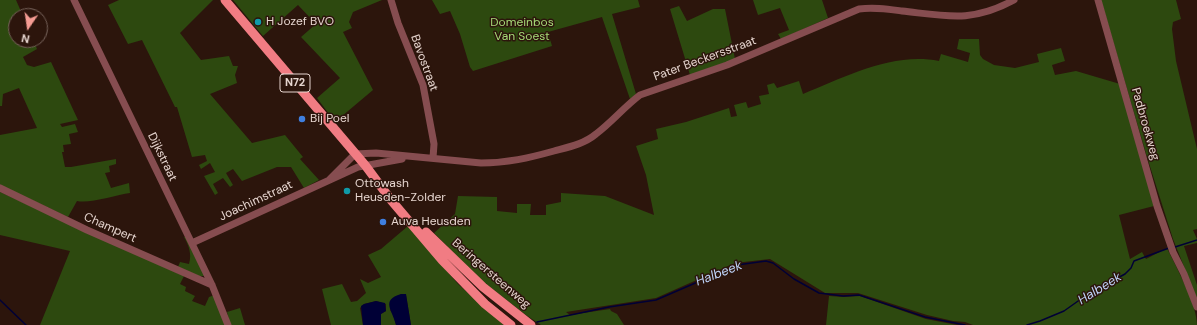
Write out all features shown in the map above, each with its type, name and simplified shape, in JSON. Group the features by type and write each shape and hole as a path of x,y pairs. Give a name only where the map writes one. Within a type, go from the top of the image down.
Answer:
{"main road":[{"name":"Beringersteenweg","path":"226,0 458,277 485,304 510,325"},
{"name":"Beringersteenweg","path":"385,190 394,197 432,238 483,287 531,325"}],"street":[{"name":"Dijkstraat","path":"74,0 212,284 228,325"},
{"name":"Bavostraat","path":"391,0 398,23 423,85 434,144 433,158"},
{"name":"Pater Beckersstraat","path":"355,154 433,158 481,163 523,160 576,145 596,134 640,95 727,65 859,9 879,8 946,16 971,16 992,10 1014,0"},
{"name":"Padbroekweg","path":"1098,0 1157,206 1173,252 1184,274 1197,307"},
{"name":"Joachimstraat","path":"330,179 355,154"},
{"name":"Pater Beckersstraat","path":"365,165 414,157"},
{"name":"Joachimstraat","path":"192,243 330,179 365,165"},
{"name":"Champert","path":"0,188 87,230 212,284"}],"green space":[{"path":"0,0 16,0 20,8 8,8 8,48 37,48 23,57 27,65 34,67 51,62 78,120 60,124 62,127 75,124 78,132 69,134 71,144 63,145 64,152 62,152 65,167 116,159 116,164 109,166 110,172 105,173 111,188 129,183 130,193 82,202 77,201 68,217 0,185 0,135 37,128 19,88 3,94 2,106 0,106"},
{"path":"119,0 213,0 180,33 201,60 229,56 233,66 238,66 235,75 237,83 210,94 252,143 285,135 303,157 300,159 319,180 304,188 291,167 277,167 242,181 233,169 226,173 233,185 230,187 223,178 213,184 218,193 215,195 204,176 215,172 210,163 201,169 199,165 207,161 205,155 192,157 177,107 175,107 142,40 128,44 108,5"},
{"path":"233,0 382,0 353,12 349,22 352,28 343,32 373,90 335,122 317,98 340,78 301,37 316,24 298,5 263,36"},
{"name":"Domeinbos Van Soest","path":"432,0 638,0 640,7 612,14 636,94 630,99 602,17 548,32 552,46 473,71 470,67 460,34 450,11 440,14"},
{"path":"753,0 822,0 828,18 781,39 778,34 789,30 780,8 758,15"},
{"path":"1101,0 1176,0 1181,19 1173,22 1172,29 1176,61 1197,149 1197,229 1193,230 1197,243 1184,246 1197,285 1197,299 1173,239 1147,157"},
{"path":"679,6 687,21 713,9 725,9 735,59 690,75 670,9"},
{"path":"959,39 979,39 980,55 983,59 994,65 1015,68 1039,62 1037,54 1061,48 1065,61 1052,65 1055,75 1076,71 1120,84 1154,206 1119,215 1130,259 1142,252 1146,259 1167,248 1190,296 1194,307 1197,325 973,325 965,322 927,315 858,293 825,293 770,259 735,263 656,298 566,312 570,315 610,309 617,314 624,325 541,325 481,280 434,233 455,214 458,196 497,197 497,211 517,213 517,204 531,204 530,215 546,215 546,205 561,202 561,193 605,196 654,215 646,175 636,146 658,139 656,129 686,122 729,108 731,117 737,116 734,105 746,102 748,108 761,104 759,96 769,94 767,85 774,83 777,88 799,81 803,94 852,74 886,63 921,59 939,61 941,54 968,62 970,53 957,49"},
{"path":"0,192 184,276 180,284 186,287 185,291 195,296 192,301 205,306 209,297 215,295 229,319 227,312 240,308 245,325 40,325 70,251 0,235"},
{"path":"408,226 458,284 504,325 411,325 406,295 401,294 390,310 393,314 396,325 381,325 381,314 386,311 386,304 376,301 364,304 360,308 363,325 331,325 322,289 342,284 351,302 357,301 366,293 360,279 368,283 381,277 368,255 381,249"},
{"path":"184,237 186,237 205,276 199,276 178,267 180,262 189,264 190,260 190,250"},
{"path":"829,296 860,296 926,319 957,325 826,325"}],"shaded area":[{"path":"401,294 406,294 411,325 396,325 391,311 389,303 391,299"},
{"path":"376,301 385,303 386,311 381,314 381,325 363,325 361,306"}],"waterway":[{"name":"Halbeek","path":"1175,247 1197,240"},
{"name":"Halbeek","path":"1027,325 1064,311 1088,294 1125,274 1131,268 1134,261 1169,248"},
{"name":"Halbeek","path":"537,322 609,307 656,300 737,265 766,261 773,263 794,279 819,293 843,296 859,295 925,317 965,325"},
{"name":"Halbeek","path":"0,300 26,325"}],"place":[{"name":"H Jozef BVO","path":"258,22"},
{"name":"Bij Poel","path":"302,119"},
{"name":"Ottowash Heusden-Zolder","path":"347,191"},
{"name":"Auva Heusden","path":"383,222"}]}
